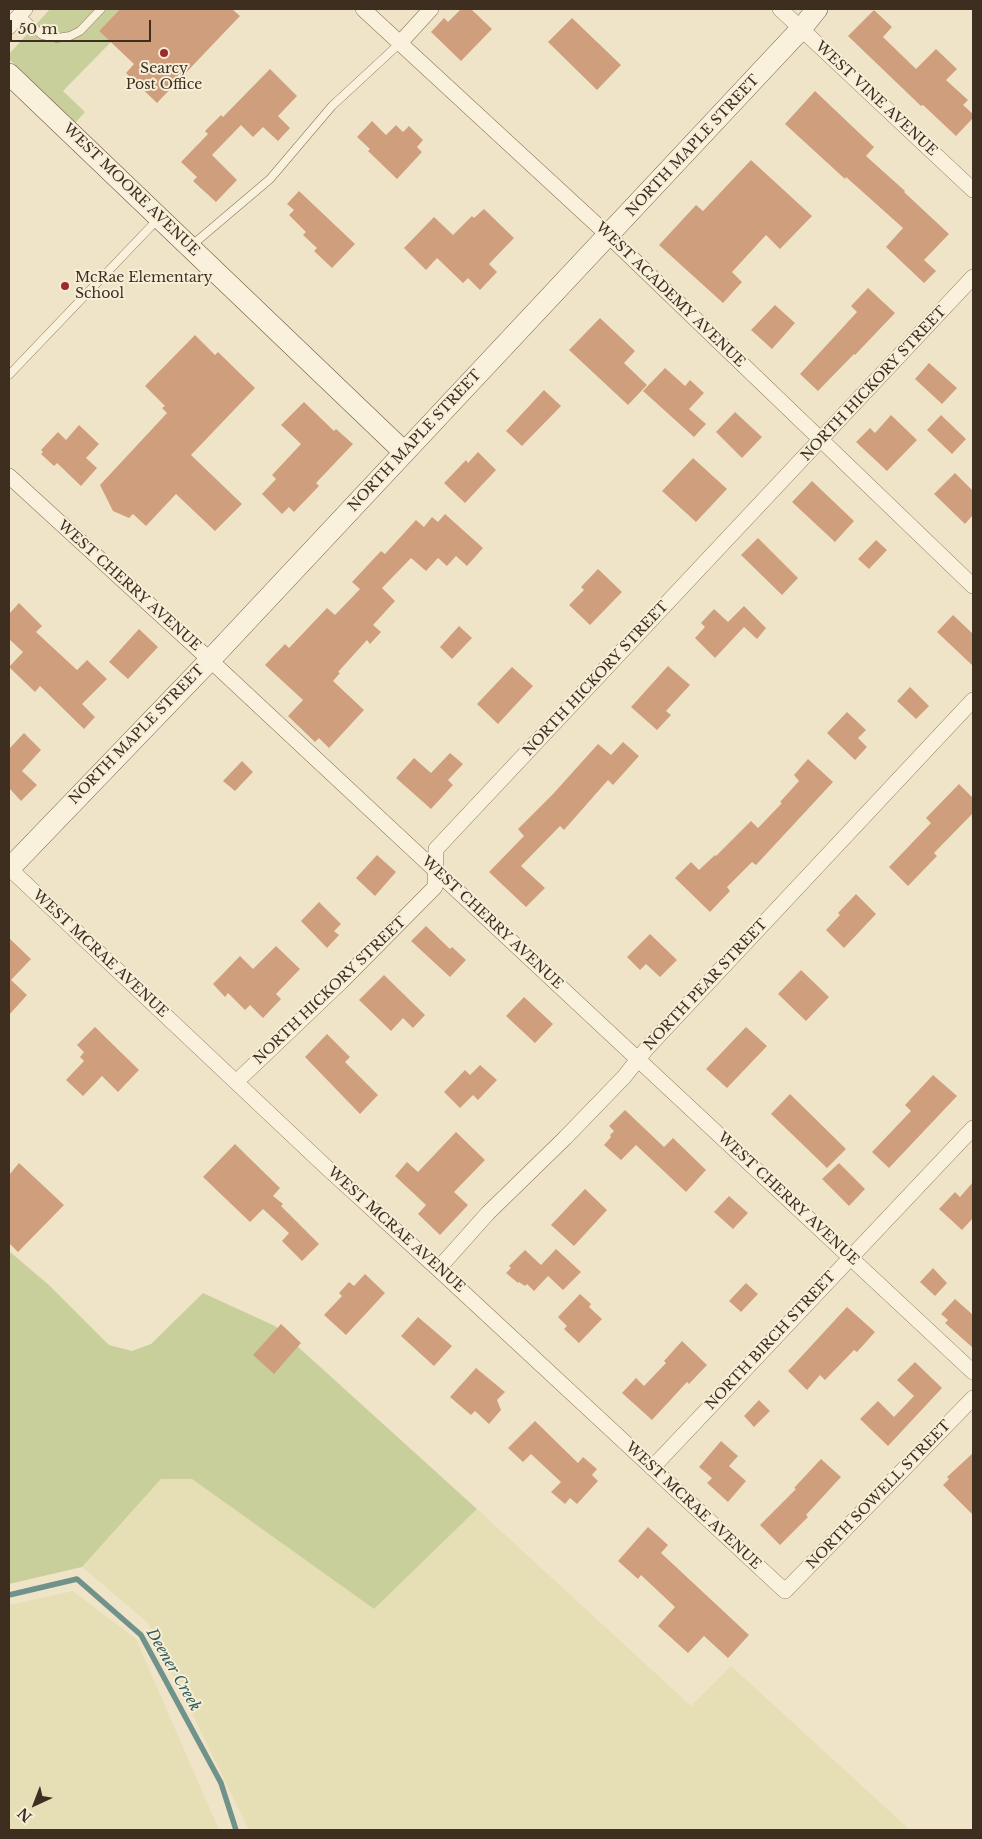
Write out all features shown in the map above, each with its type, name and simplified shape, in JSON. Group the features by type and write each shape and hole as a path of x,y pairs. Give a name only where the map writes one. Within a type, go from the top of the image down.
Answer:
{"main road":[{"name":"NORTH MAPLE STREET","path":"9,868 210,660 608,236 801,29 817,9"},
{"name":"WEST MOORE AVENUE","path":"9,74 404,452"}],"street":[{"name":"WEST ACADEMY AVENUE","path":"363,9 608,236 973,586"},
{"path":"399,44 431,9"},
{"name":"WEST VINE AVENUE","path":"780,9 973,190"},
{"path":"9,27 22,12"},
{"name":"NORTH HICKORY STREET","path":"236,1082 341,982 435,887 436,849 973,277"},
{"name":"WEST CHERRY AVENUE","path":"9,476 210,660 973,1372"},
{"name":"NORTH PEAR STREET","path":"438,1269 488,1213 624,1077 654,1040 973,700"},
{"name":"WEST MCRAE AVENUE","path":"9,868 236,1082 785,1591"},
{"name":"NORTH BIRCH STREET","path":"652,1468 973,1128"},
{"name":"NORTH SOWELL STREET","path":"785,1591 973,1398"}],"lane":[{"path":"22,12 42,35 57,38 70,36 80,31 101,9"},
{"path":"190,247 270,179 332,106 399,44"},
{"path":"9,375 159,218"}],"shaded area":[{"path":"161,1479 192,1479 374,1609 477,1509 691,1706 731,1666 910,1830 249,1830 147,1622 82,1567"},
{"path":"73,1591 136,1639 219,1830 9,1830 9,1605"}],"green space":[{"path":"50,9 120,9 99,31 111,42 63,91 85,112 75,123 9,59 9,54"},
{"path":"9,1251 50,1286 109,1345 132,1351 151,1344 203,1293 275,1326 477,1509 374,1609 192,1479 161,1479 82,1567 9,1584"}],"building":[{"name":"Searcy Post Office","path":"120,9 232,9 240,16 157,103 126,73 134,64 99,31"},
{"path":"461,9 471,9 492,29 461,61 431,32 444,18 448,22"},
{"path":"874,10 892,27 883,37 916,69 936,49 957,69 946,80 968,100 963,105 973,114 973,118 956,136 923,105 921,106 848,36"},
{"path":"572,18 621,65 597,90 548,42"},
{"path":"270,69 297,96 278,116 290,128 278,141 263,127 253,137 241,125 212,155 237,180 216,202 193,181 197,177 181,162 208,134 205,131 221,115 223,117"},
{"path":"815,91 874,147 866,156 949,234 924,260 936,271 924,283 886,247 903,228 846,177 845,179 785,124"},
{"path":"372,121 386,135 396,125 403,132 409,126 423,140 417,147 422,152 397,179 368,151 370,149 357,137"},
{"path":"751,160 812,216 780,249 766,235 732,272 742,282 723,303 659,245 696,205 703,211"},
{"path":"299,191 355,244 332,268 314,251 317,248 303,235 306,232 289,215 294,210 287,204"},
{"path":"484,209 514,238 489,264 497,272 480,290 468,278 463,283 437,258 426,270 404,248 434,217 453,235 472,216 474,218"},
{"path":"868,288 895,313 818,391 800,374 857,312 851,306"},
{"path":"775,305 795,323 772,349 751,330"},
{"path":"600,318 635,351 624,363 647,385 628,405 569,350"},
{"path":"195,335 215,355 218,352 255,388 191,455 242,504 215,531 176,494 146,526 133,514 129,518 113,511 100,485 167,413 162,408 165,406 145,386"},
{"path":"929,363 957,388 942,404 915,379"},
{"path":"665,368 685,386 690,380 704,393 689,409 706,424 694,437 643,391"},
{"path":"544,390 561,406 522,446 506,431"},
{"path":"304,402 334,431 336,429 353,444 316,483 319,486 294,512 289,507 282,514 262,494 276,479 272,475 301,444 281,425"},
{"path":"735,412 762,437 742,458 716,432"},
{"path":"891,415 917,440 887,471 856,442 870,428 875,433"},
{"path":"941,415 966,439 952,454 927,430"},
{"path":"79,425 99,444 86,458 97,468 81,486 57,463 54,466 41,454 43,452 41,450 58,432 66,440"},
{"path":"478,452 496,470 465,503 444,483 466,460 468,463"},
{"path":"693,458 727,489 696,522 662,491"},
{"path":"955,473 973,491 973,515 965,524 934,494"},
{"path":"812,481 854,521 835,542 792,502"},
{"path":"445,514 483,548 467,566 456,556 447,566 438,558 426,571 411,558 382,588 395,601 373,625 381,632 370,644 367,640 338,672 340,673 333,681 364,710 329,748 319,738 315,742 288,716 303,700 265,665 285,644 289,648 327,608 335,615 360,589 352,582 381,551 385,554 416,520 424,527 432,517 438,522"},
{"path":"758,538 798,578 782,595 741,555"},
{"path":"876,540 887,550 869,569 858,559"},
{"path":"598,569 622,592 590,625 569,605 584,590 581,587"},
{"path":"19,603 42,626 36,632 77,670 87,660 107,679 82,704 95,717 84,729 40,686 35,692 9,667 23,652 9,639 9,614"},
{"path":"744,606 766,628 757,639 744,627 715,658 695,638 705,627 701,623 714,609 728,622"},
{"path":"953,615 973,634 973,666 937,632"},
{"path":"459,626 472,638 452,659 440,647"},
{"path":"139,629 158,647 128,679 109,662"},
{"path":"668,666 690,685 666,711 671,715 657,730 631,707"},
{"path":"512,667 533,686 498,724 477,704"},
{"path":"910,687 929,706 916,719 897,701"},
{"path":"847,712 866,730 858,738 867,747 855,760 827,733"},
{"path":"24,733 41,750 22,771 37,785 21,801 9,788 9,749"},
{"path":"623,742 639,756 613,785 608,780 564,830 560,826 521,866 545,888 526,907 489,872 524,836 518,829 598,744 611,755"},
{"path":"450,753 463,764 448,780 453,785 431,809 396,778 414,758 431,773"},
{"path":"808,759 833,782 756,865 752,862 727,887 730,891 710,912 675,878 691,862 699,870 751,821 758,828 782,803 780,802 799,781 794,775"},
{"path":"242,761 253,772 235,791 223,781"},
{"path":"959,784 973,798 973,813 934,853 937,856 908,886 889,867 931,823 926,818"},
{"path":"377,855 396,872 375,896 356,878"},
{"path":"856,894 876,914 844,948 826,930 840,915 838,913"},
{"path":"319,902 341,924 334,931 339,935 327,948 301,921"},
{"path":"426,926 450,949 452,947 466,960 450,977 411,941"},
{"path":"650,934 677,960 660,977 646,964 640,970 627,957"},
{"path":"9,938 31,959 11,980 27,995 9,1015"},
{"path":"276,946 300,969 276,994 281,999 263,1018 250,1005 245,1010 228,993 225,997 213,984 240,956 253,969"},
{"path":"801,970 829,997 806,1021 778,994"},
{"path":"384,975 425,1015 413,1028 403,1018 391,1031 359,1000"},
{"path":"524,997 553,1024 535,1043 506,1016"},
{"path":"95,1027 139,1070 118,1092 102,1076 83,1096 66,1080 84,1061 80,1057 84,1052 77,1045"},
{"path":"746,1027 767,1046 727,1088 706,1069"},
{"path":"327,1034 350,1057 345,1062 378,1095 360,1114 305,1057"},
{"path":"480,1065 497,1080 478,1100 473,1095 460,1108 444,1092 465,1070 470,1075"},
{"path":"933,1075 957,1096 889,1168 872,1152 911,1111 905,1105"},
{"path":"790,1094 846,1149 827,1168 771,1114"},
{"path":"625,1110 664,1147 673,1138 706,1170 686,1192 636,1145 621,1160 604,1145 614,1131 609,1126"},
{"path":"456,1132 485,1160 454,1192 468,1205 440,1235 418,1214 426,1205 395,1176 407,1162 418,1172"},
{"path":"235,1144 280,1188 273,1196 283,1204 281,1206 319,1244 302,1261 282,1241 289,1233 263,1209 250,1222 203,1177"},
{"path":"19,1163 64,1205 18,1252 9,1243 9,1175"},
{"path":"839,1163 865,1189 849,1206 822,1179"},
{"path":"973,1182 973,1218 962,1230 939,1209 955,1192 960,1197"},
{"path":"585,1189 607,1210 574,1246 551,1225"},
{"path":"729,1196 748,1213 733,1229 714,1212"},
{"path":"556,1249 581,1272 563,1290 548,1276 534,1291 527,1284 525,1286 518,1283 506,1273 511,1268 509,1266 525,1250 541,1265"},
{"path":"933,1268 947,1283 935,1296 920,1282"},
{"path":"365,1274 385,1293 346,1335 324,1315 342,1296 339,1293 349,1282 354,1286"},
{"path":"746,1283 758,1294 741,1312 729,1301"},
{"path":"580,1294 591,1304 589,1307 602,1319 579,1343 564,1329 567,1326 558,1317"},
{"path":"955,1299 973,1315 973,1348 945,1323 948,1320 941,1314"},
{"path":"847,1307 875,1332 857,1352 854,1350 825,1380 820,1375 807,1390 788,1371"},
{"path":"418,1317 452,1346 434,1366 401,1336"},
{"path":"281,1324 301,1343 274,1374 253,1355"},
{"path":"682,1341 707,1365 689,1384 687,1382 652,1420 622,1393 636,1378 644,1386 666,1363 664,1361"},
{"path":"915,1362 942,1388 888,1446 860,1419 878,1401 894,1417 914,1396 897,1380"},
{"path":"476,1368 505,1392 497,1400 501,1410 489,1424 475,1411 471,1415 450,1397"},
{"path":"759,1400 770,1411 754,1427 744,1416"},
{"path":"535,1421 578,1463 583,1457 597,1469 592,1475 598,1481 577,1504 570,1498 565,1504 551,1492 561,1482 531,1454 523,1462 508,1448"},
{"path":"721,1441 738,1456 729,1466 746,1481 728,1502 707,1483 712,1478 699,1467"},
{"path":"973,1453 973,1515 943,1485 949,1479 947,1477"},
{"path":"821,1459 841,1477 806,1515 808,1517 780,1545 760,1525 796,1489 794,1488"},
{"path":"648,1527 668,1545 661,1553 749,1635 728,1658 704,1636 688,1653 658,1626 675,1607 641,1575 638,1579 618,1561"}],"waterway":[{"name":"Deener Creek","path":"9,1595 77,1579 141,1635 221,1783 236,1830"}],"place":[{"name":"Searcy Post Office","path":"164,53"},
{"name":"McRae Elementary School","path":"65,286"}]}
